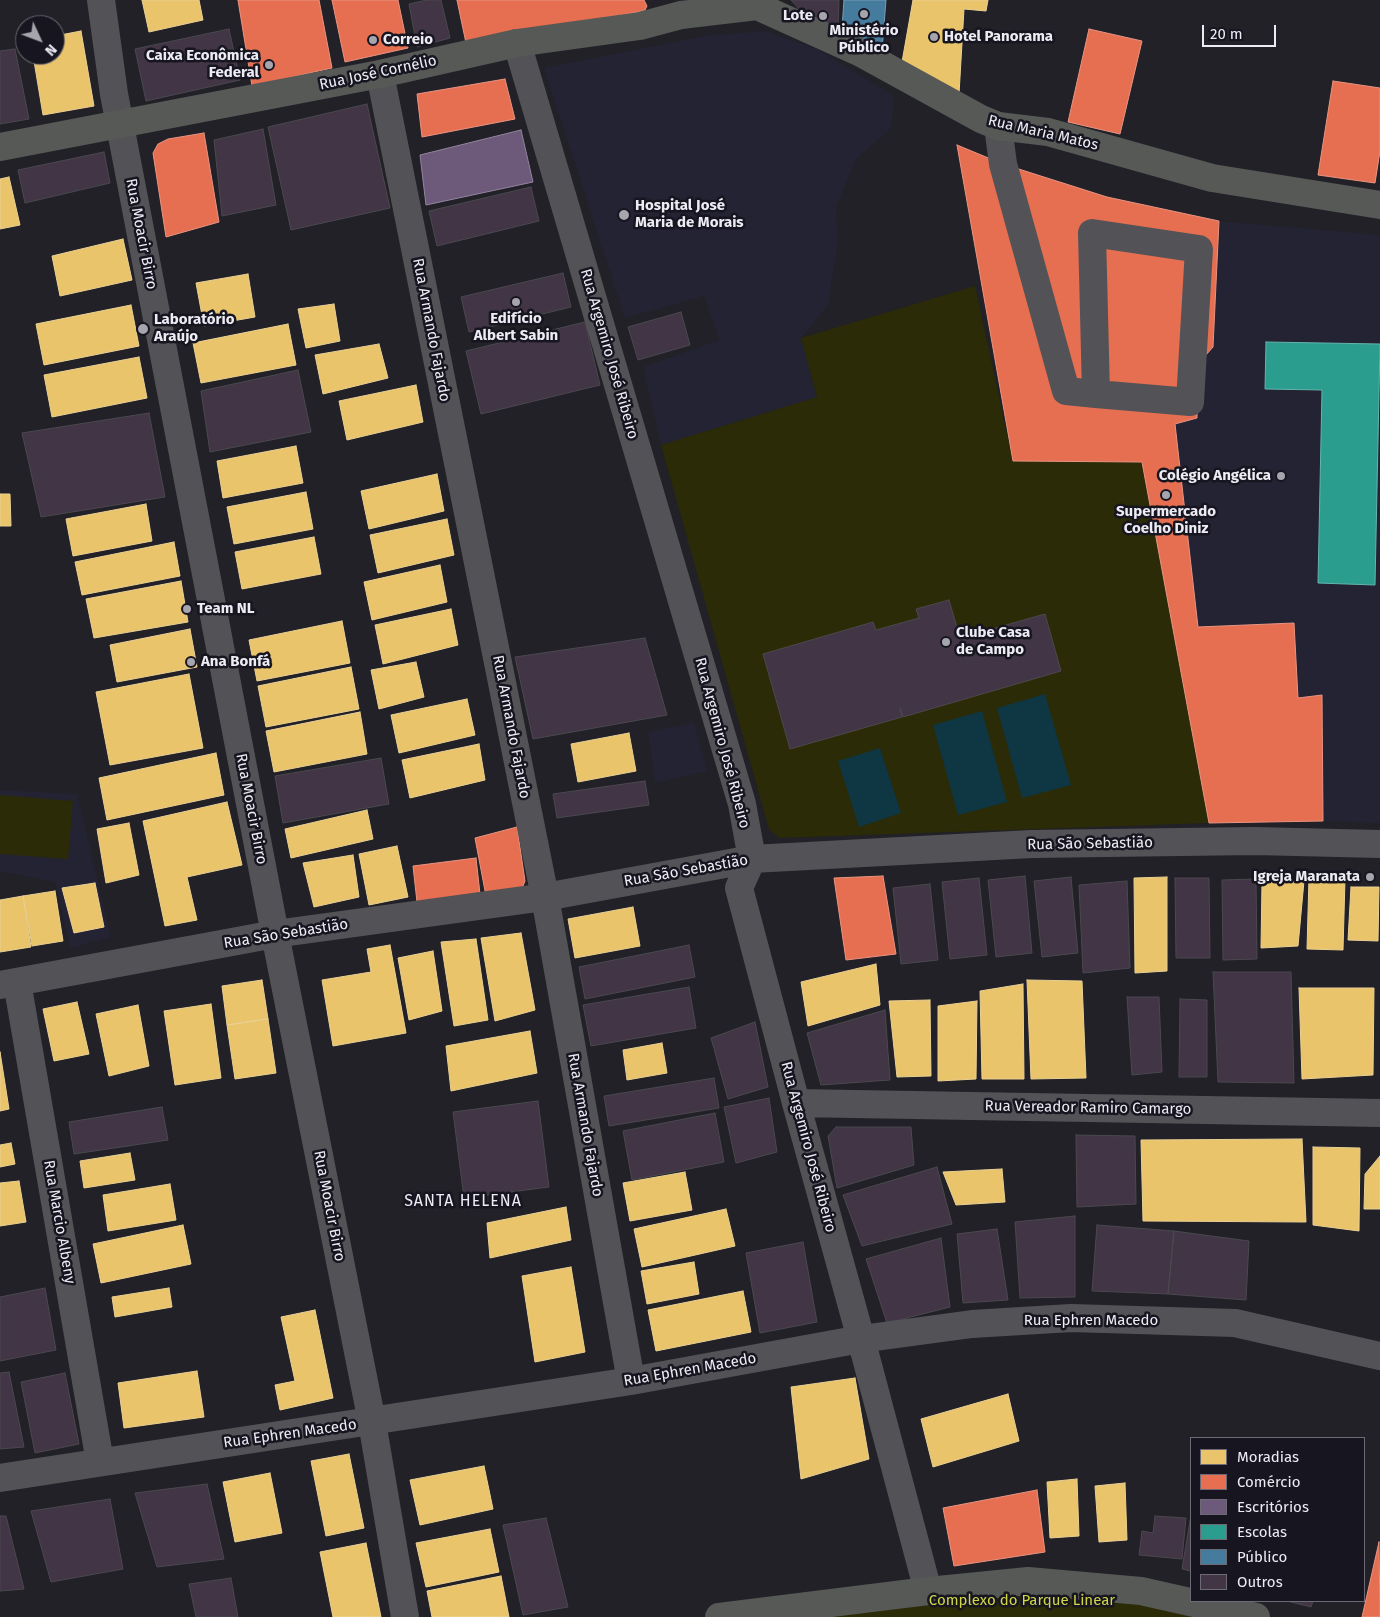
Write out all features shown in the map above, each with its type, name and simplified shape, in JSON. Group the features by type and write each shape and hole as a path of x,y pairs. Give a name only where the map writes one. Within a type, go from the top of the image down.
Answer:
{"main road":[{"name":"Rua José Cornélio","path":"0,147 380,74 516,43 640,26 677,8 757,3"},
{"name":"Rua Maria Matos","path":"757,3 861,53 981,119 998,126 1048,132 1212,178 1380,205"},
{"path":"719,1617 1028,1580 1141,1591 1256,1617"}],"street":[{"name":"Rua Moacir Birro","path":"101,0 120,124 275,934 372,1422 404,1617"},
{"name":"Rua Argemiro José Ribeiro","path":"516,43 742,804 752,859 739,888 928,1591"},
{"name":"Rua Armando Fajardo","path":"380,74 545,897 630,1382"},
{"path":"998,126 1003,164 1066,391 1096,394 1190,402 1200,249 1092,233 1096,394"},
{"name":"Rua São Sebastião","path":"9,983 275,934 545,897 752,859 1032,844 1255,841 1380,844"},
{"name":"Rua Marcio Albeny","path":"9,983 100,1462"},
{"name":"Rua Vereador Ramiro Camargo","path":"796,1103 1380,1112"},
{"name":"Rua Ephren Macedo","path":"0,1478 630,1382 861,1339 972,1324 1071,1318 1225,1322 1380,1356"}],"shaded area":[{"path":"764,31 817,49 894,96 891,128 856,159 836,207 838,242 828,305 801,338 817,397 661,445 643,367 719,340 704,296 625,318 544,68 705,36"},
{"name":"Colégio Angélica","path":"1219,221 1380,235 1380,823 1323,821 1322,696 1298,698 1293,623 1198,627 1175,424 1197,418 1198,364 1213,347"},
{"path":"694,722 707,771 655,783 648,732"},
{"path":"0,790 77,794 111,937 70,948 55,882 0,871"}],"green space":[{"name":"Clube Casa de Campo","path":"975,286 1013,461 1142,462 1209,823 779,838 769,829 661,445 817,397 801,338"},
{"path":"0,795 73,801 68,859 0,854"},
{"name":"Complexo do Parque Linear","path":"1028,1584 1242,1617 751,1617"}],"water":[{"path":"1045,694 1071,785 1022,798 997,708"},
{"path":"982,711 1007,802 958,815 933,725"},
{"path":"880,748 901,813 859,827 838,761"}],"building: Moradias":[{"path":"142,0 199,0 203,20 149,32"},
{"name":"Hotel Panorama","path":"913,0 988,0 986,11 964,9 959,94 902,62"},
{"path":"81,31 94,106 43,115 35,65 65,65 65,34"},
{"path":"9,177 20,225 0,229 0,179"},
{"path":"123,239 132,280 60,296 52,256"},
{"path":"248,274 255,317 204,326 196,283"},
{"path":"334,304 340,341 306,348 298,309"},
{"path":"131,305 139,346 44,365 36,324"},
{"path":"288,324 296,365 201,383 193,343"},
{"path":"379,344 388,378 323,394 315,355"},
{"path":"139,357 147,398 52,417 44,375"},
{"path":"416,385 423,422 347,440 339,401"},
{"path":"296,446 303,483 223,498 217,461"},
{"path":"437,474 444,511 369,529 361,491"},
{"path":"306,492 313,529 234,544 227,507"},
{"path":"0,494 10,494 11,526 0,526"},
{"path":"146,504 152,541 73,556 66,519"},
{"path":"447,519 454,555 378,573 370,535"},
{"path":"314,537 321,574 242,589 235,552"},
{"path":"174,542 180,576 82,595 75,562"},
{"path":"440,565 447,602 372,620 364,582"},
{"path":"181,581 188,622 94,638 86,599"},
{"path":"451,609 458,645 383,664 375,625"},
{"path":"342,621 350,663 257,681 249,640"},
{"path":"190,629 197,667 117,682 110,645"},
{"path":"416,662 424,697 379,709 371,670"},
{"path":"351,667 359,709 266,727 258,686"},
{"path":"189,674 203,748 110,765 96,692"},
{"path":"467,699 475,735 399,753 391,715"},
{"path":"360,712 367,754 274,772 266,731"},
{"path":"629,733 636,771 578,782 571,744"},
{"path":"479,744 485,780 410,798 402,760"},
{"path":"216,753 224,795 107,820 99,778"},
{"path":"227,802 242,865 187,877 197,920 165,926 143,821"},
{"path":"367,810 373,839 291,858 285,829"},
{"path":"129,823 139,875 106,883 97,829"},
{"path":"397,846 408,897 369,905 359,854"},
{"path":"353,855 359,897 314,907 303,863"},
{"path":"1167,877 1167,971 1135,973 1134,878"},
{"path":"1309,878 1345,879 1343,950 1307,949"},
{"path":"1304,881 1298,946 1261,948 1262,883"},
{"path":"95,883 104,927 74,933 62,888"},
{"path":"1351,887 1379,887 1378,941 1348,940"},
{"path":"55,891 63,941 32,946 23,896"},
{"path":"23,896 31,947 0,952 0,900"},
{"path":"633,907 640,946 575,958 568,919"},
{"path":"521,933 535,1010 495,1021 481,938"},
{"path":"476,939 488,1020 454,1026 441,942"},
{"path":"390,945 406,1033 333,1046 322,980 371,972 367,949"},
{"path":"433,951 442,1011 409,1020 398,958"},
{"path":"876,964 880,1005 808,1026 801,982"},
{"path":"262,980 268,1019 227,1025 222,986"},
{"path":"1027,980 1082,981 1086,1078 1031,1079"},
{"path":"1023,984 1024,1079 982,1079 980,991"},
{"path":"1299,988 1374,988 1373,1075 1302,1079"},
{"path":"930,1000 931,1076 897,1077 889,1001"},
{"path":"977,1001 976,1079 938,1081 938,1006"},
{"path":"77,1002 89,1054 54,1061 43,1009"},
{"path":"211,1004 221,1078 175,1085 164,1011"},
{"path":"138,1005 149,1066 109,1076 96,1014"},
{"path":"268,1019 276,1073 235,1079 227,1025"},
{"path":"530,1031 537,1073 451,1091 446,1046"},
{"path":"662,1043 667,1073 627,1080 623,1050"},
{"path":"0,1052 9,1109 0,1111"},
{"path":"1302,1139 1306,1222 1143,1221 1141,1140"},
{"path":"11,1143 15,1164 0,1167 0,1145"},
{"path":"1313,1147 1360,1148 1359,1231 1313,1225"},
{"path":"130,1153 135,1180 84,1188 80,1161"},
{"path":"1380,1156 1380,1209 1364,1209 1365,1174"},
{"path":"1002,1169 1005,1202 956,1205 943,1172"},
{"path":"685,1172 692,1210 630,1221 623,1183"},
{"path":"19,1181 26,1222 0,1226 0,1183"},
{"path":"170,1184 176,1220 108,1231 103,1195"},
{"path":"566,1207 571,1240 490,1258 487,1223"},
{"path":"726,1209 735,1246 642,1267 634,1229"},
{"path":"183,1225 191,1264 101,1283 93,1244"},
{"path":"694,1262 699,1294 647,1304 641,1271"},
{"path":"571,1267 585,1352 535,1362 522,1276"},
{"path":"169,1288 172,1307 115,1317 112,1297"},
{"path":"743,1291 751,1332 656,1351 648,1310"},
{"path":"315,1310 333,1398 280,1410 275,1385 295,1381 281,1317"},
{"path":"197,1371 204,1417 124,1428 118,1383"},
{"path":"855,1378 869,1459 801,1479 791,1387"},
{"path":"1008,1394 1019,1441 933,1467 921,1419"},
{"path":"349,1454 364,1528 326,1536 311,1461"},
{"path":"484,1466 493,1509 420,1525 410,1480"},
{"path":"270,1473 282,1533 235,1542 223,1482"},
{"path":"1077,1479 1079,1536 1050,1538 1047,1482"},
{"path":"1125,1483 1127,1540 1099,1542 1095,1486"},
{"path":"490,1529 499,1572 426,1587 416,1543"},
{"path":"366,1543 381,1617 333,1617 320,1552"},
{"path":"501,1576 509,1617 432,1617 427,1591"}],"building: Comércio":[{"path":"238,0 319,0 332,68 252,86"},
{"path":"332,0 398,0 408,48 345,62"},
{"path":"457,0 644,0 647,6 645,10 638,12 466,43"},
{"path":"1089,29 1142,41 1120,134 1068,122"},
{"path":"505,79 515,119 422,137 417,94"},
{"path":"1333,81 1380,88 1380,151 1375,183 1318,175"},
{"path":"204,133 219,222 166,237 153,153 158,144 168,139"},
{"name":"Supermercado Coelho Diniz","path":"957,145 1003,164 1107,197 1219,221 1213,347 1198,364 1197,418 1175,424 1198,627 1294,623 1298,698 1322,695 1323,821 1209,823 1142,462 1013,461"},
{"path":"517,827 525,881 521,891 486,896 475,838"},
{"path":"476,858 480,894 417,902 413,866"},
{"path":"883,876 896,954 846,960 834,878"},
{"path":"1037,1490 1045,1552 954,1566 943,1508"},
{"path":"1379,1542 1380,1617 1362,1617"}],"building: Escritórios":[{"path":"521,130 533,182 426,205 420,155"}],"building: Escolas":[{"path":"1266,342 1380,344 1375,585 1318,583 1322,390 1265,389"}],"building: Público":[{"name":"Ministério Público","path":"844,0 886,0 882,50 842,28"}],"building: Outros":[{"path":"427,0 441,0 450,38 417,47 409,4"},
{"name":"Lote","path":"791,0 839,0 838,30 800,10"},
{"path":"229,29 240,80 146,101 135,49"},
{"path":"15,49 15,65 18,65 29,119 0,124 0,51"},
{"path":"367,104 390,208 291,230 268,127"},
{"path":"263,129 276,205 222,216 214,140"},
{"path":"104,152 110,183 25,203 18,170"},
{"path":"531,187 539,221 437,246 429,211"},
{"name":"Edifício Albert Sabin","path":"563,273 571,307 469,332 461,297"},
{"path":"681,312 690,345 638,360 628,327"},
{"path":"585,322 600,385 481,414 466,351"},
{"path":"298,370 311,432 210,452 201,391"},
{"path":"149,413 165,497 41,517 22,433"},
{"path":"949,600 960,638 1045,614 1061,671 903,717 900,708 902,717 790,749 763,654 873,622 876,630 919,618 916,609"},
{"path":"645,638 667,715 533,739 515,657"},
{"path":"381,758 389,804 283,823 275,776"},
{"path":"645,781 649,805 557,818 553,794"},
{"path":"1025,876 1032,953 996,957 988,880"},
{"path":"1071,877 1078,953 1042,957 1034,881"},
{"path":"979,878 987,955 950,959 942,882"},
{"path":"1175,878 1209,878 1210,958 1176,958"},
{"path":"1256,879 1257,959 1223,960 1222,880"},
{"path":"1127,881 1130,968 1083,973 1079,885"},
{"path":"930,884 938,960 901,964 893,888"},
{"path":"689,945 695,977 585,999 579,967"},
{"path":"1213,972 1291,972 1294,1083 1218,1082"},
{"path":"689,987 696,1028 591,1046 583,1005"},
{"path":"1127,997 1159,997 1162,1072 1132,1075"},
{"path":"1180,999 1207,1000 1207,1077 1179,1077"},
{"path":"885,1010 890,1080 821,1085 807,1033"},
{"path":"755,1022 768,1087 728,1099 711,1038"},
{"path":"714,1078 719,1108 609,1126 604,1096"},
{"path":"769,1098 777,1152 736,1163 724,1107"},
{"path":"538,1101 549,1187 464,1198 453,1112"},
{"path":"162,1107 168,1140 74,1154 69,1122"},
{"path":"715,1113 724,1162 632,1180 623,1131"},
{"path":"836,1127 911,1127 914,1165 837,1188 828,1136"},
{"path":"1076,1135 1135,1136 1136,1204 1077,1207"},
{"path":"937,1167 952,1224 862,1246 843,1195"},
{"path":"1075,1216 1075,1297 1020,1298 1015,1222"},
{"path":"1097,1225 1174,1231 1168,1294 1092,1291"},
{"path":"997,1229 1008,1300 963,1303 957,1234"},
{"path":"1174,1231 1249,1241 1246,1300 1168,1294"},
{"path":"941,1238 950,1307 887,1323 866,1259"},
{"path":"803,1242 817,1322 760,1333 746,1253"},
{"path":"45,1288 56,1350 0,1361 0,1297"},
{"path":"9,1372 24,1447 0,1449 0,1373"},
{"path":"65,1373 79,1444 35,1453 21,1382"},
{"path":"207,1484 224,1559 157,1567 135,1493"},
{"path":"110,1499 123,1569 51,1582 31,1511"},
{"path":"0,1516 6,1516 24,1589 0,1591"},
{"path":"1155,1516 1186,1518 1182,1559 1139,1555 1142,1531 1153,1533"},
{"path":"546,1518 568,1607 523,1615 503,1525"},
{"path":"1190,1521 1190,1571 1182,1569"},
{"path":"231,1578 238,1617 196,1617 189,1584"},
{"path":"1291,1602 1313,1602 1311,1607"}],"place":[{"name":"Ministério Público","path":"864,14"},
{"name":"Lote","path":"823,16"},
{"name":"Hotel Panorama","path":"934,37"},
{"name":"Correio","path":"373,40"},
{"name":"Caixa Econômica Federal","path":"269,65"},
{"name":"Hospital José Maria de Morais","path":"624,215"},
{"name":"Edifício Albert Sabin","path":"516,302"},
{"name":"Laboratório Araújo","path":"143,329"},
{"name":"Colégio Angélica","path":"1281,476"},
{"name":"Supermercado Coelho Diniz","path":"1166,495"},
{"name":"Team NL","path":"187,609"},
{"name":"Clube Casa de Campo","path":"946,642"},
{"name":"Ana Bonfá","path":"191,662"},
{"name":"Igreja Maranata","path":"1370,877"}],"district":[{"name":"SANTA HELENA","path":"463,1202"}]}
